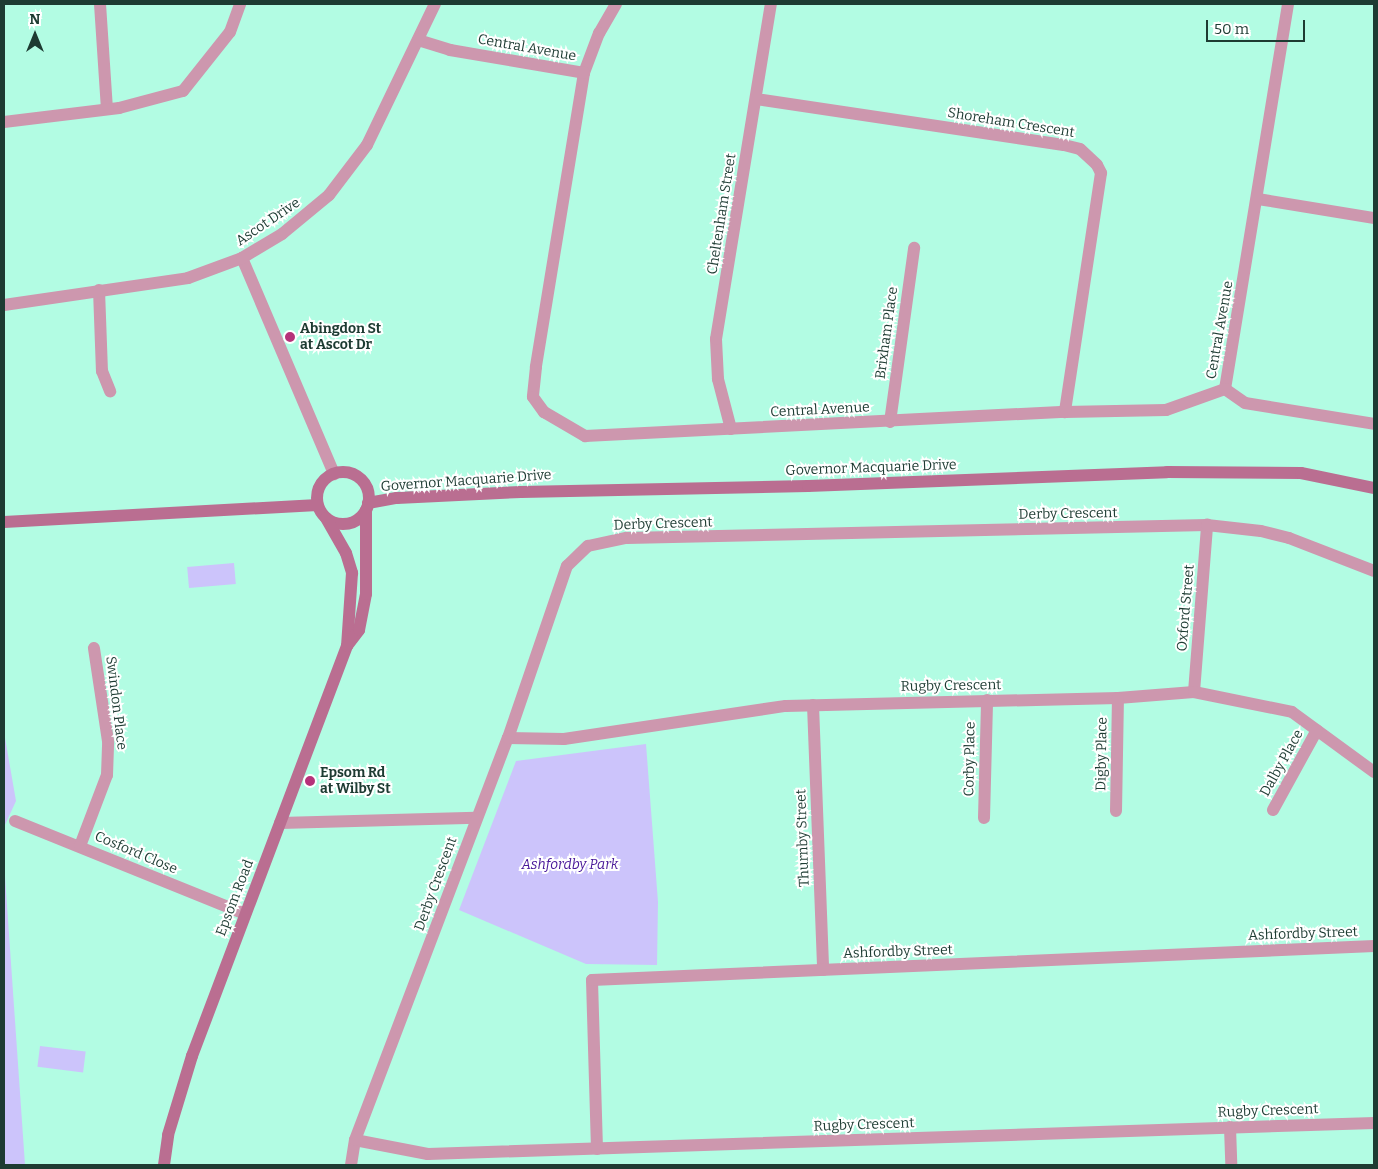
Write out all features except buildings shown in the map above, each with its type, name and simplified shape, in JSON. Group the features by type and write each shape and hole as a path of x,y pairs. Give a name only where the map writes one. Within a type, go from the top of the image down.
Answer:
{"main road":[{"name":"Governor Macquarie Drive","path":"367,506 397,498 521,492 808,486 1167,472 1301,473 1374,488"},
{"path":"334,474 356,476 367,488 367,506 348,523 340,524 326,518 318,504 322,483 334,474"},
{"path":"4,522 318,504"},
{"name":"Epsom Road","path":"164,1165 179,1096 245,914 347,646 359,630 366,594 367,506"},
{"name":"Epsom Road","path":"326,518 346,552 352,573 347,646"}],"street":[{"path":"100,4 107,109"},
{"path":"4,122 107,109 183,91 230,32 240,4"},
{"name":"Ascot Drive","path":"4,305 188,278 242,258 295,224 341,182 367,145 435,4"},
{"path":"584,73 599,32 616,4"},
{"name":"Cheltenham Street","path":"731,429 718,379 716,339 771,4"},
{"name":"Central Avenue","path":"418,40 450,50 584,73 533,397 544,412 585,436 1065,412 1166,410 1224,389 1258,200 1288,4"},
{"name":"Shoreham Crescent","path":"756,99 1064,145 1080,149 1097,165 1101,173 1065,412"},
{"path":"1258,200 1374,218"},
{"name":"Brixham Place","path":"890,422 914,248"},
{"path":"242,258 334,474"},
{"path":"99,290 102,371 110,391"},
{"path":"1224,389 1245,403 1374,424"},
{"name":"Derby Crescent","path":"351,1165 356,1140 476,818 508,738 567,566 580,552 593,544 628,538 1208,526 1262,531 1289,538 1374,571"},
{"name":"Oxford Street","path":"1194,692 1208,526"},
{"name":"Swindon Place","path":"80,846 107,775 108,741 94,648"},
{"name":"Rugby Crescent","path":"508,738 564,739 786,706 1118,698 1194,692 1292,712 1374,772"},
{"name":"Digby Place","path":"1116,811 1118,698"},
{"name":"Corby Place","path":"984,818 987,700"},
{"name":"Thurnby Street","path":"813,705 823,970"},
{"name":"Dalby Place","path":"1273,810 1317,730"},
{"path":"280,823 476,818"},
{"name":"Cosford Close","path":"15,821 245,914"},
{"name":"Ashfordby Street","path":"597,1149 592,980 1374,946"},
{"name":"Rugby Crescent","path":"356,1140 428,1154 1374,1123"},
{"path":"1230,1127 1231,1165"}],"green space":[{"path":"234,563 236,584 189,588 187,567"},
{"path":"4,732 16,801 4,827"},
{"name":"Ashfordby Park","path":"646,744 658,902 657,965 586,964 459,910 516,761"},
{"path":"4,862 25,1165 4,1165"},
{"path":"40,1046 86,1052 83,1072 37,1067"}],"place":[{"name":"Abingdon St at Ascot Dr","path":"290,337"},
{"name":"Epsom Rd at Wilby St","path":"310,781"}]}
